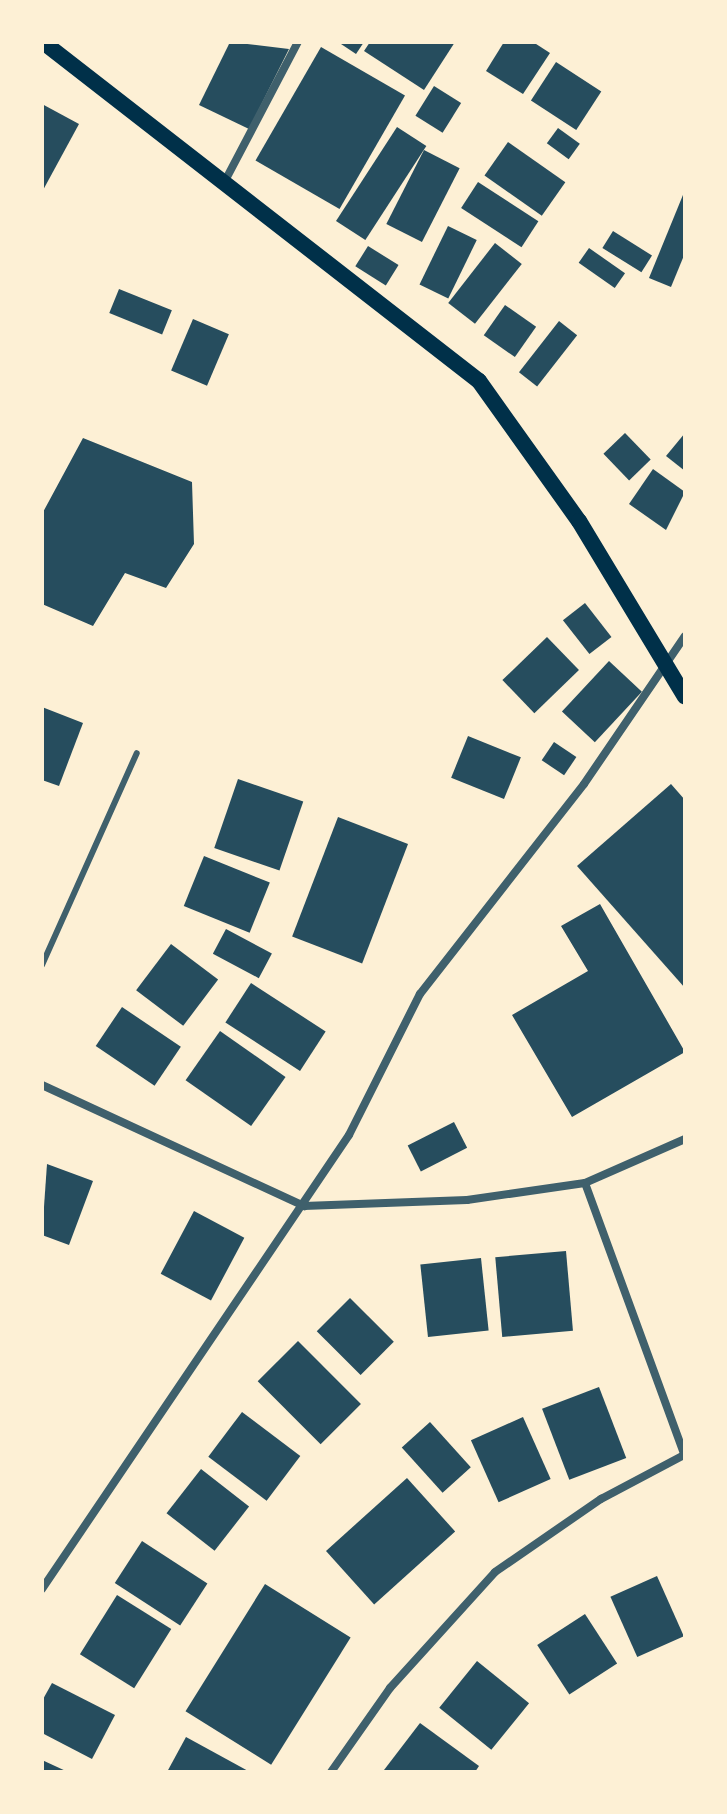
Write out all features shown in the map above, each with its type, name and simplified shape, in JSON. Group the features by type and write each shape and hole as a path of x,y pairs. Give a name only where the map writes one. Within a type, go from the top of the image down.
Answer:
{"main road":[{"path":"43,42 226,179 479,381 579,521 665,673 685,697"}],"street":[{"path":"226,179 298,42"},
{"path":"42,1589 304,1206 349,1135 420,994 665,673 685,636"},
{"path":"42,1085 304,1206 467,1200 585,1183 685,1139"},
{"path":"331,1772 390,1688 495,1572 601,1499 684,1455 585,1183"}],"lane":[{"path":"42,965 137,753"}],"building":[{"path":"230,42 289,49 249,129 199,105"},
{"path":"338,42 364,42 356,54"},
{"path":"370,42 455,42 424,90 364,51"},
{"path":"504,42 533,42 550,53 523,94 486,71"},
{"path":"321,47 405,96 340,209 256,160"},
{"path":"556,62 601,91 576,130 531,101"},
{"path":"434,86 461,103 443,133 415,116"},
{"path":"42,104 79,124 42,192"},
{"path":"397,127 426,146 365,240 336,221"},
{"path":"558,128 580,144 569,159 547,143"},
{"path":"508,142 565,182 542,216 484,176"},
{"path":"424,150 460,168 422,242 386,224"},
{"path":"478,182 538,221 522,247 461,208"},
{"path":"685,190 685,253 671,287 649,278"},
{"path":"448,226 477,240 448,298 420,284"},
{"path":"613,231 652,255 641,272 602,248"},
{"path":"495,243 522,264 475,324 448,303"},
{"path":"368,246 399,265 386,285 355,266"},
{"path":"589,248 625,273 615,288 579,263"},
{"path":"119,289 172,310 162,334 109,313"},
{"path":"505,305 536,327 515,357 484,335"},
{"path":"193,319 229,334 207,386 171,371"},
{"path":"559,321 577,335 537,386 519,372"},
{"path":"625,433 651,460 629,480 603,454"},
{"path":"685,433 685,471 666,456"},
{"path":"83,438 192,482 194,544 166,588 125,573 93,626 42,604 42,514"},
{"path":"653,469 685,492 666,530 629,504"},
{"path":"585,603 611,637 589,654 563,620"},
{"path":"547,637 579,670 534,713 502,680"},
{"path":"609,661 642,692 595,742 562,711"},
{"path":"42,707 83,723 59,786 42,780"},
{"path":"468,736 521,757 504,799 451,778"},
{"path":"554,742 576,757 564,775 542,760"},
{"path":"238,779 303,801 279,870 214,848"},
{"path":"671,784 685,800 685,988 577,866"},
{"path":"338,817 408,844 362,963 292,936"},
{"path":"204,856 270,883 250,933 184,906"},
{"path":"600,904 685,1052 572,1117 512,1015 588,971 561,926"},
{"path":"226,929 272,953 259,978 213,954"},
{"path":"171,944 218,980 183,1026 136,990"},
{"path":"251,983 326,1031 300,1071 225,1022"},
{"path":"122,1007 181,1047 155,1086 96,1046"},
{"path":"220,1031 286,1077 251,1126 186,1080"},
{"path":"454,1122 467,1148 421,1171 408,1146"},
{"path":"47,1164 93,1181 69,1245 42,1235"},
{"path":"194,1211 244,1238 211,1300 161,1274"},
{"path":"566,1251 573,1331 502,1337 495,1257"},
{"path":"481,1258 489,1331 428,1337 420,1264"},
{"path":"350,1298 394,1342 361,1375 317,1331"},
{"path":"298,1341 361,1404 321,1444 258,1381"},
{"path":"599,1387 626,1458 569,1480 542,1409"},
{"path":"242,1412 300,1456 267,1501 208,1457"},
{"path":"523,1417 551,1479 499,1502 471,1440"},
{"path":"430,1422 471,1467 443,1493 402,1447"},
{"path":"201,1469 249,1507 215,1551 167,1513"},
{"path":"407,1478 455,1532 374,1604 326,1551"},
{"path":"142,1541 207,1583 180,1625 115,1583"},
{"path":"657,1576 684,1636 637,1657 610,1597"},
{"path":"265,1584 351,1638 271,1765 186,1711"},
{"path":"117,1595 171,1629 134,1688 80,1654"},
{"path":"585,1614 617,1663 569,1695 537,1645"},
{"path":"477,1661 529,1703 491,1750 439,1708"},
{"path":"52,1683 115,1715 92,1759 42,1733 42,1701"},
{"path":"420,1723 479,1766 475,1772 384,1770"},
{"path":"186,1737 250,1772 167,1772"},
{"path":"42,1760 68,1772 42,1772"}]}
